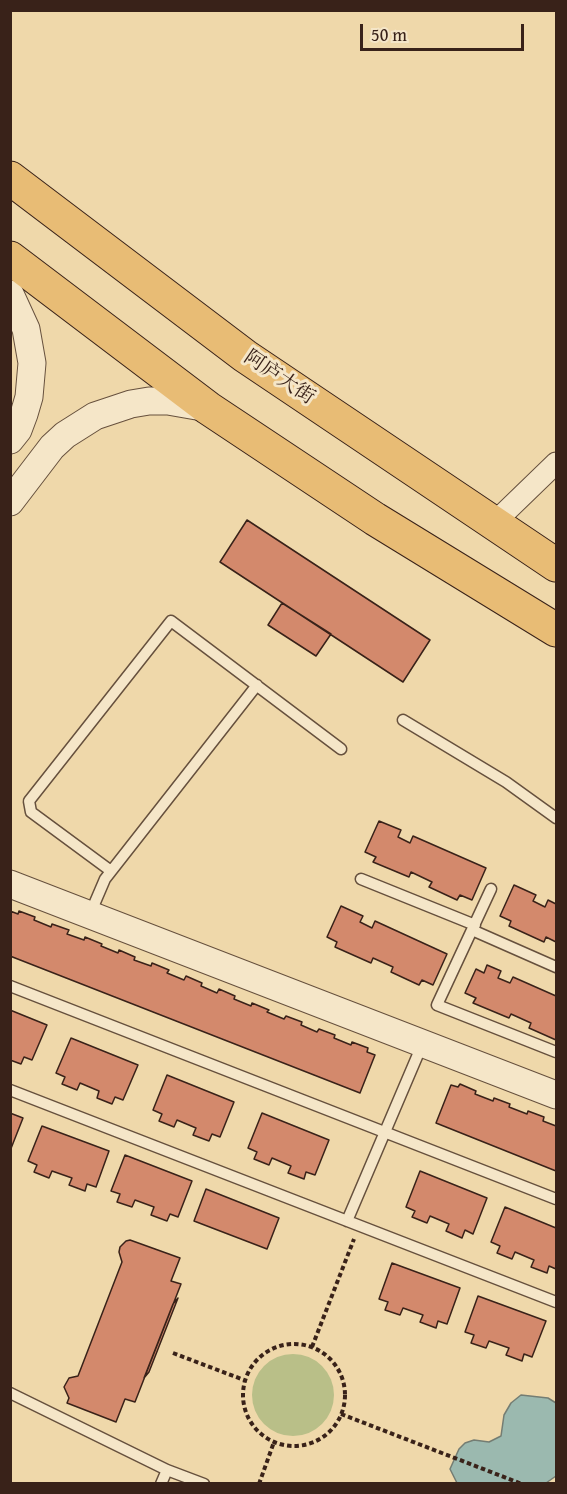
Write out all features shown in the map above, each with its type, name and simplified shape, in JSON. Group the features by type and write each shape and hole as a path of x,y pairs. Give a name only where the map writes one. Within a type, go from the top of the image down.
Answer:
{"highway":[{"name":"阿庐大街","path":"10,178 245,356 556,565"},
{"path":"10,258 208,408 375,519 556,630"}],"street":[{"path":"10,294 26,329 32,363 29,397 18,430 10,440"},
{"path":"10,502 52,447 65,435 95,416 131,404 149,401 168,401 208,408"},
{"path":"494,524 556,463"},
{"path":"10,884 556,1095"}],"lane":[{"path":"111,871 31,813 29,801 171,621 341,749"},
{"path":"90,915 105,879 257,685"},
{"path":"403,720 506,782 556,818"},
{"path":"361,879 474,927 556,967"},
{"path":"492,889 437,1005 556,1052"},
{"path":"10,986 556,1199"},
{"path":"347,1221 423,1043"},
{"path":"10,1090 556,1302"},
{"path":"10,1393 167,1470 204,1484"},
{"path":"161,1484 167,1470"}],"path":[{"path":"312,1347 359,1226"},
{"path":"291,1344 312,1347 325,1354 342,1377 345,1391 344,1405 331,1430 320,1439 307,1445 293,1447 274,1442 255,1429 243,1405 244,1380 254,1364 267,1351 291,1344"},
{"path":"173,1353 244,1380"},
{"path":"341,1414 522,1484"},
{"path":"259,1484 274,1442"}],"green space":[{"path":"293,1354 309,1357 322,1366 331,1379 334,1395 331,1411 322,1424 309,1433 293,1436 277,1433 264,1424 255,1411 252,1395 255,1379 264,1366 277,1357"}],"water":[{"path":"521,1395 548,1398 556,1403 556,1476 546,1483 457,1483 450,1469 459,1449 465,1443 474,1440 489,1442 501,1436 504,1415 511,1403"}],"building":[{"path":"247,520 430,640 403,682 220,562"},
{"path":"282,603 331,634 316,656 268,625"},
{"path":"379,821 401,830 398,837 410,843 413,836 486,868 472,900 460,895 457,900 429,887 432,882 411,872 409,877 373,862 376,857 365,852"},
{"path":"514,885 536,895 533,901 545,907 548,900 556,904 556,942 546,937 544,942 509,926 511,921 500,916"},
{"path":"341,906 363,916 360,922 372,928 375,921 447,954 433,985 422,980 419,985 391,972 393,967 373,958 371,963 335,947 337,942 327,937"},
{"path":"10,911 18,914 19,911 51,927 52,924 69,930 67,934 84,940 85,937 118,953 119,950 135,957 134,960 151,966 152,963 169,970 167,973 184,980 186,976 217,993 219,989 251,1006 252,1003 284,1019 286,1016 302,1022 301,1025 317,1032 319,1029 351,1045 352,1042 368,1048 367,1052 375,1055 360,1093 10,956"},
{"path":"487,965 501,971 498,978 510,983 513,977 556,996 556,1040 529,1028 531,1023 511,1014 509,1018 473,1003 476,998 465,993 476,969 484,973"},
{"path":"10,1010 47,1025 32,1060 24,1057 21,1064 10,1060"},
{"path":"71,1038 138,1065 123,1100 115,1097 112,1104 97,1098 99,1091 80,1083 77,1090 62,1084 65,1077 56,1073"},
{"path":"167,1075 234,1102 220,1137 212,1134 209,1141 193,1135 196,1128 177,1120 174,1127 159,1121 162,1114 153,1110"},
{"path":"460,1084 476,1091 475,1094 510,1104 509,1107 527,1114 528,1111 544,1117 543,1121 556,1126 556,1171 436,1123 451,1085 458,1087"},
{"path":"10,1113 23,1118 10,1151"},
{"path":"262,1113 329,1140 315,1175 306,1172 304,1179 288,1173 291,1166 272,1158 269,1165 254,1159 257,1152 248,1148"},
{"path":"42,1126 109,1151 96,1187 87,1184 85,1191 69,1185 72,1178 52,1171 49,1178 34,1172 37,1165 28,1161"},
{"path":"125,1155 192,1181 178,1217 170,1214 167,1221 151,1215 154,1207 135,1200 132,1207 117,1202 120,1194 111,1191"},
{"path":"420,1171 487,1198 473,1234 465,1230 462,1238 446,1231 449,1224 430,1216 427,1223 412,1217 415,1211 406,1207"},
{"path":"206,1189 279,1218 267,1249 194,1221"},
{"path":"505,1207 556,1228 556,1269 549,1266 547,1273 531,1267 534,1260 515,1252 512,1259 497,1253 500,1246 491,1242"},
{"path":"130,1240 180,1258 171,1281 181,1284 135,1402 125,1399 116,1422 67,1403 69,1398 64,1387 69,1378 78,1376 122,1262 120,1247"},
{"path":"392,1263 460,1288 447,1324 438,1321 436,1328 420,1322 423,1315 403,1308 400,1315 385,1310 388,1302 379,1299"},
{"path":"478,1296 546,1321 532,1357 524,1354 522,1361 506,1355 509,1348 489,1341 486,1348 471,1343 474,1335 465,1332"},
{"path":"178,1298 149,1372 144,1378 173,1304"}]}
